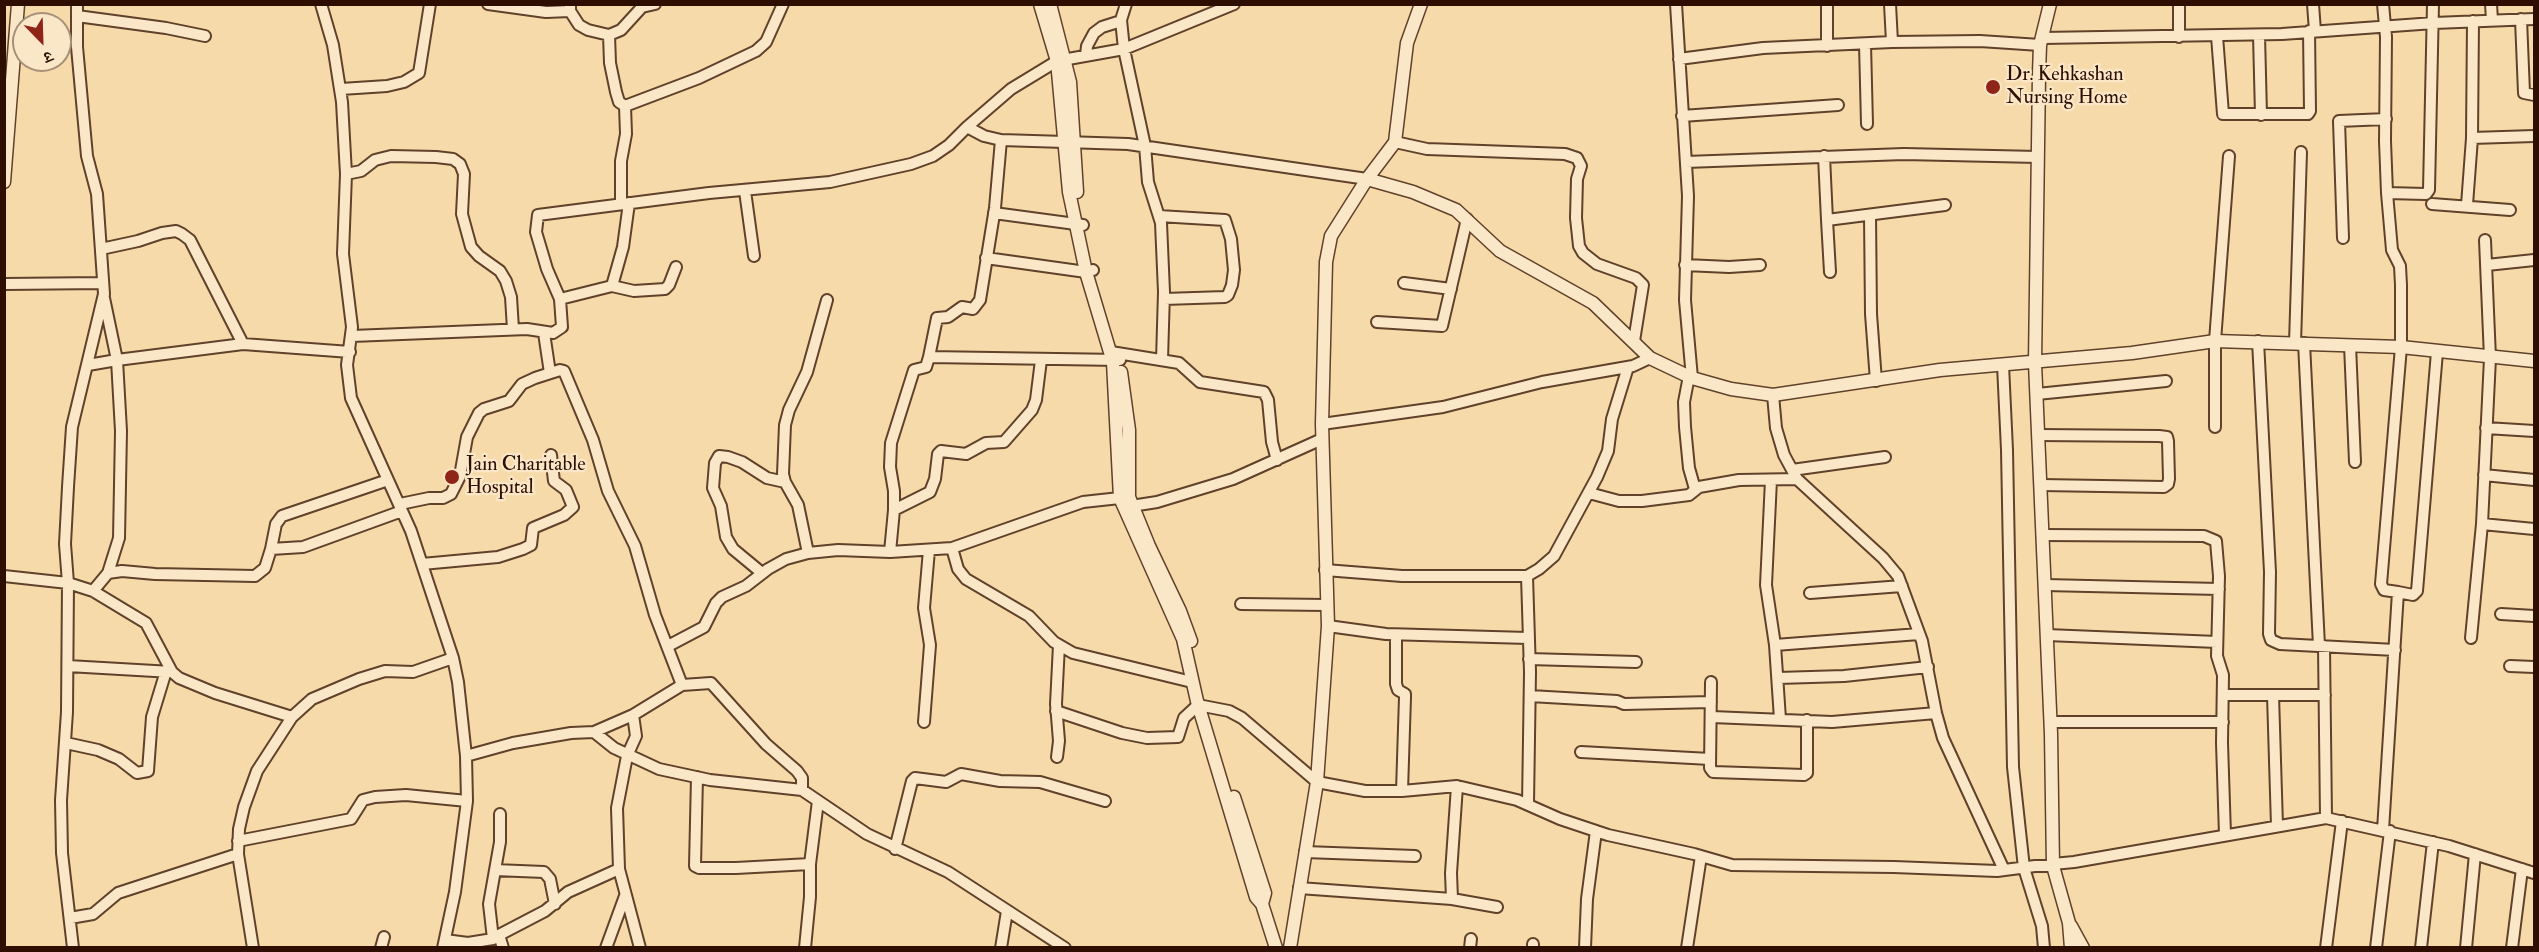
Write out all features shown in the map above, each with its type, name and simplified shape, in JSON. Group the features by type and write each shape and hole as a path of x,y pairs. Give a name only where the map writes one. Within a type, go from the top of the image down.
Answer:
{"street":[{"path":"4,182 18,4"},
{"path":"321,4 333,45 341,89 346,174 344,254 352,336 347,365 351,398 401,508 453,658 458,682 466,756 467,801 455,892 444,944 468,943 496,937 545,912 568,892 619,869"},
{"path":"341,89 387,86 404,82 419,73 430,4"},
{"path":"489,4 546,12 570,8 579,25 588,30 609,35 621,30 642,7 655,4"},
{"path":"625,106 699,78 756,51 766,42 783,4"},
{"path":"1040,4 1061,60"},
{"path":"1050,4 1061,60 1068,143 1069,192 1116,357 1126,502 1183,639 1192,682 1202,705"},
{"path":"1126,4 1121,21 1124,50 1145,146 1148,182 1161,223 1164,299 1162,360"},
{"path":"352,336 513,329 553,333 562,327 560,299 547,269 536,232 538,215 625,203 830,182 911,164 941,151 1011,90 1061,60 1086,54 1124,50 1234,4"},
{"path":"1290,948 1317,782 1328,626 1322,439 1326,262 1331,236 1367,179 1395,142 1407,43 1421,4"},
{"path":"1676,4 1688,196 1685,300 1691,377 1684,402 1689,468 1695,489"},
{"path":"1827,4 1827,46"},
{"path":"1890,4 1892,42"},
{"path":"2050,4 2041,41 2035,363 2051,722 2053,865 2069,923 2071,948"},
{"path":"2179,4 2179,37"},
{"path":"2217,36 2223,114 2309,113 2313,4"},
{"path":"2383,4 2387,193 2392,250 2400,272 2401,347 2381,584 2384,590 2413,595 2417,591 2437,352"},
{"path":"2387,193 2426,194 2429,190 2433,4"},
{"path":"2491,4 2492,20"},
{"path":"93,591 108,573 113,562 119,528 121,431 117,360 103,289 97,194 87,156 77,47 77,10 205,36"},
{"path":"2521,19 2524,93 2535,95"},
{"path":"1679,59 1763,48 1892,42 2041,41 2259,35 2434,23 2535,19"},
{"path":"1086,54 1087,46 1094,33 1102,27 1121,21"},
{"path":"2467,205 2472,138 2473,21"},
{"path":"609,35 610,63 616,92 619,102 625,106"},
{"path":"2259,35 2261,115"},
{"path":"1865,44 1867,124"},
{"path":"1682,116 1838,105"},
{"path":"612,286 623,247 625,203 621,161 626,134 625,106"},
{"path":"2343,238 2339,121 2386,119"},
{"path":"966,127 984,136 1001,140 1068,143 1094,141 1249,160 1279,167 1367,179 1430,198 1456,210 1500,251 1593,303 1650,358 1691,377 1731,389 1773,396 1940,370 2132,353 2215,341 2401,347 2535,361"},
{"path":"2472,138 2535,136"},
{"path":"890,552 894,510 890,467 891,443 914,370 926,367 936,318 948,317 962,307 973,309 980,300 994,213 1001,140"},
{"path":"1395,142 1427,149 1565,154 1576,158 1581,166 1577,178 1576,198 1579,246 1583,253 1597,264 1635,278 1643,285 1634,341"},
{"path":"2301,152 2299,343 2325,695 2326,818"},
{"path":"1686,162 1904,154 2038,157"},
{"path":"346,174 361,171 375,160 391,156 436,157 453,159 460,164 464,174 462,214 471,247 479,256 500,271 506,281 511,297 513,329"},
{"path":"1824,156 1830,272"},
{"path":"2215,427 2215,341 2229,156"},
{"path":"745,191 754,256"},
{"path":"2432,204 2510,210"},
{"path":"1827,220 1945,205"},
{"path":"994,213 1080,225"},
{"path":"1870,215 1871,314 1876,381"},
{"path":"1159,216 1225,219 1231,239 1234,270 1228,295 1164,299"},
{"path":"1377,322 1442,326 1467,219"},
{"path":"101,249 138,241 162,232 176,231 182,234 190,240 243,344"},
{"path":"2471,639 2482,524 2490,358 2486,240"},
{"path":"986,258 1090,271"},
{"path":"2487,265 2535,260"},
{"path":"1685,265 1729,267 1760,265"},
{"path":"560,299 612,286 634,291 665,289 676,267"},
{"path":"4,284 103,289"},
{"path":"1404,284 1451,289"},
{"path":"73,948 62,853 68,666 68,584 65,544 72,427 88,365 103,289"},
{"path":"808,553 798,506 785,482 783,467 785,425 789,410 807,372 827,300"},
{"path":"544,333 550,373"},
{"path":"2258,342 2270,572 2269,634 2274,643 2394,650"},
{"path":"88,365 243,344 350,352"},
{"path":"2350,345 2355,462"},
{"path":"928,357 1041,360 1116,357 1179,363 1200,382 1264,392 1268,400 1272,442 1277,460"},
{"path":"1322,424 1443,407 1542,382 1638,365 1650,358"},
{"path":"894,510 930,492 935,479 938,454 941,451 966,454 986,443 1004,442 1032,410 1036,400 1041,360"},
{"path":"2003,365 2013,767 2024,868 2042,926 2044,948"},
{"path":"1325,570 1402,576 1527,576 1539,569 1554,556 1589,493 1608,452 1612,419 1628,367"},
{"path":"271,549 303,547 401,508 429,498 442,498 451,494 460,476 467,437 478,413 509,401 522,384 550,373 564,371 593,440 608,491 635,546 655,615 682,685"},
{"path":"2037,394 2166,381"},
{"path":"1773,396 1776,428 1784,455 1794,475 1883,558 1898,576 1919,634 1943,738 2004,870"},
{"path":"2486,428 2535,430"},
{"path":"2038,435 2159,436 2167,437 2168,441 2169,479 2164,487 2041,485"},
{"path":"668,646 704,627 716,603 722,597 751,583 762,573 786,560 808,553 838,550 890,552 952,548 1083,502 1157,502 1191,492 1233,479 1322,439"},
{"path":"422,564 498,557 531,545 533,528 564,515 573,507 566,490 554,481 551,455"},
{"path":"762,573 733,549 726,537 721,506 713,489 715,463 719,456 728,457 742,462 758,474 785,482"},
{"path":"1589,493 1619,501 1642,501 1689,495 1695,489 1740,480 1771,480 1885,457"},
{"path":"2484,475 2535,480"},
{"path":"108,573 122,571 255,576 265,568 276,524 282,516 388,480"},
{"path":"1771,480 1766,585 1775,645 1780,719"},
{"path":"1126,502 1185,623 1193,649 1202,705 1256,897 1262,904 1276,948"},
{"path":"2482,524 2535,529"},
{"path":"2043,535 2204,536 2212,538 2218,544 2217,656 2223,675 2224,695 2225,835"},
{"path":"952,548 958,569 966,579 1029,616 1059,645 1072,653 1192,682"},
{"path":"924,722 930,645 924,608 929,550"},
{"path":"4,576 68,584 93,591 146,623 169,671 179,678 198,687 292,717"},
{"path":"1527,576 1530,696 1528,804"},
{"path":"2045,585 2219,589"},
{"path":"1810,593 1902,586"},
{"path":"2376,948 2386,830 2398,592"},
{"path":"1241,604 1327,605"},
{"path":"2501,614 2535,616"},
{"path":"1328,626 1396,634 1528,638"},
{"path":"1396,634 1396,684 1398,690 1405,694 1402,791"},
{"path":"1775,645 1919,634"},
{"path":"2047,635 2217,642"},
{"path":"1057,757 1059,741 1056,711 1059,645"},
{"path":"253,948 238,854 238,841 244,807 257,771 292,717 320,695 359,679 385,671 413,672 453,658"},
{"path":"1529,659 1636,662"},
{"path":"68,666 169,671"},
{"path":"2510,666 2535,668"},
{"path":"1778,678 1844,676 1928,668"},
{"path":"66,743 98,750 119,759 137,772 148,771 152,717 169,671"},
{"path":"1711,682 1710,768 1713,772 1804,775 1807,773 1807,720"},
{"path":"466,756 513,743 571,733 594,732 633,716 682,685 711,683 766,744 797,771 802,778 802,790"},
{"path":"2224,695 2325,695"},
{"path":"2273,695 2277,826"},
{"path":"1530,696 1617,701 1624,704 1711,702"},
{"path":"1056,711 1136,737 1173,738 1178,737 1189,711 1202,705 1235,713 1317,782 1365,791 1402,791 1457,786 1528,804 1560,819 1596,831 1732,865 2004,870 2074,862 2326,818 2433,842 2535,873"},
{"path":"1712,717 1832,722 1936,713"},
{"path":"633,716 636,736 627,756 617,808 619,869 640,948"},
{"path":"2051,722 2223,722"},
{"path":"594,732 627,756 659,769 697,777 802,790 845,822 895,849 948,872 1065,948"},
{"path":"1581,752 1710,759"},
{"path":"895,849 912,781 915,778 945,782 961,774 1000,781 1040,782 1105,801"},
{"path":"697,777 695,866 699,868 736,868 810,864"},
{"path":"1452,899 1451,873 1457,786"},
{"path":"238,841 351,819 363,800 375,797 406,795 467,801"},
{"path":"805,948 810,864 818,801"},
{"path":"500,814 500,842 489,904 496,937 503,948"},
{"path":"2325,948 2342,821"},
{"path":"1585,948 1587,899 1596,831"},
{"path":"2421,948 2433,842"},
{"path":"1305,852 1415,856"},
{"path":"70,918 93,914 118,893 238,854"},
{"path":"2466,948 2475,854"},
{"path":"1687,948 1701,856"},
{"path":"2512,948 2522,869"},
{"path":"495,870 544,872 550,879 555,903"},
{"path":"1299,888 1452,899 1497,907"},
{"path":"606,948 625,896"},
{"path":"1001,948 1007,911"},
{"path":"2069,923 2083,948"}],"place":[{"name":"Dr. Kehkashan Nursing Home","path":"1993,87"},
{"name":"Jain Charitable Hospital","path":"452,477"}]}
